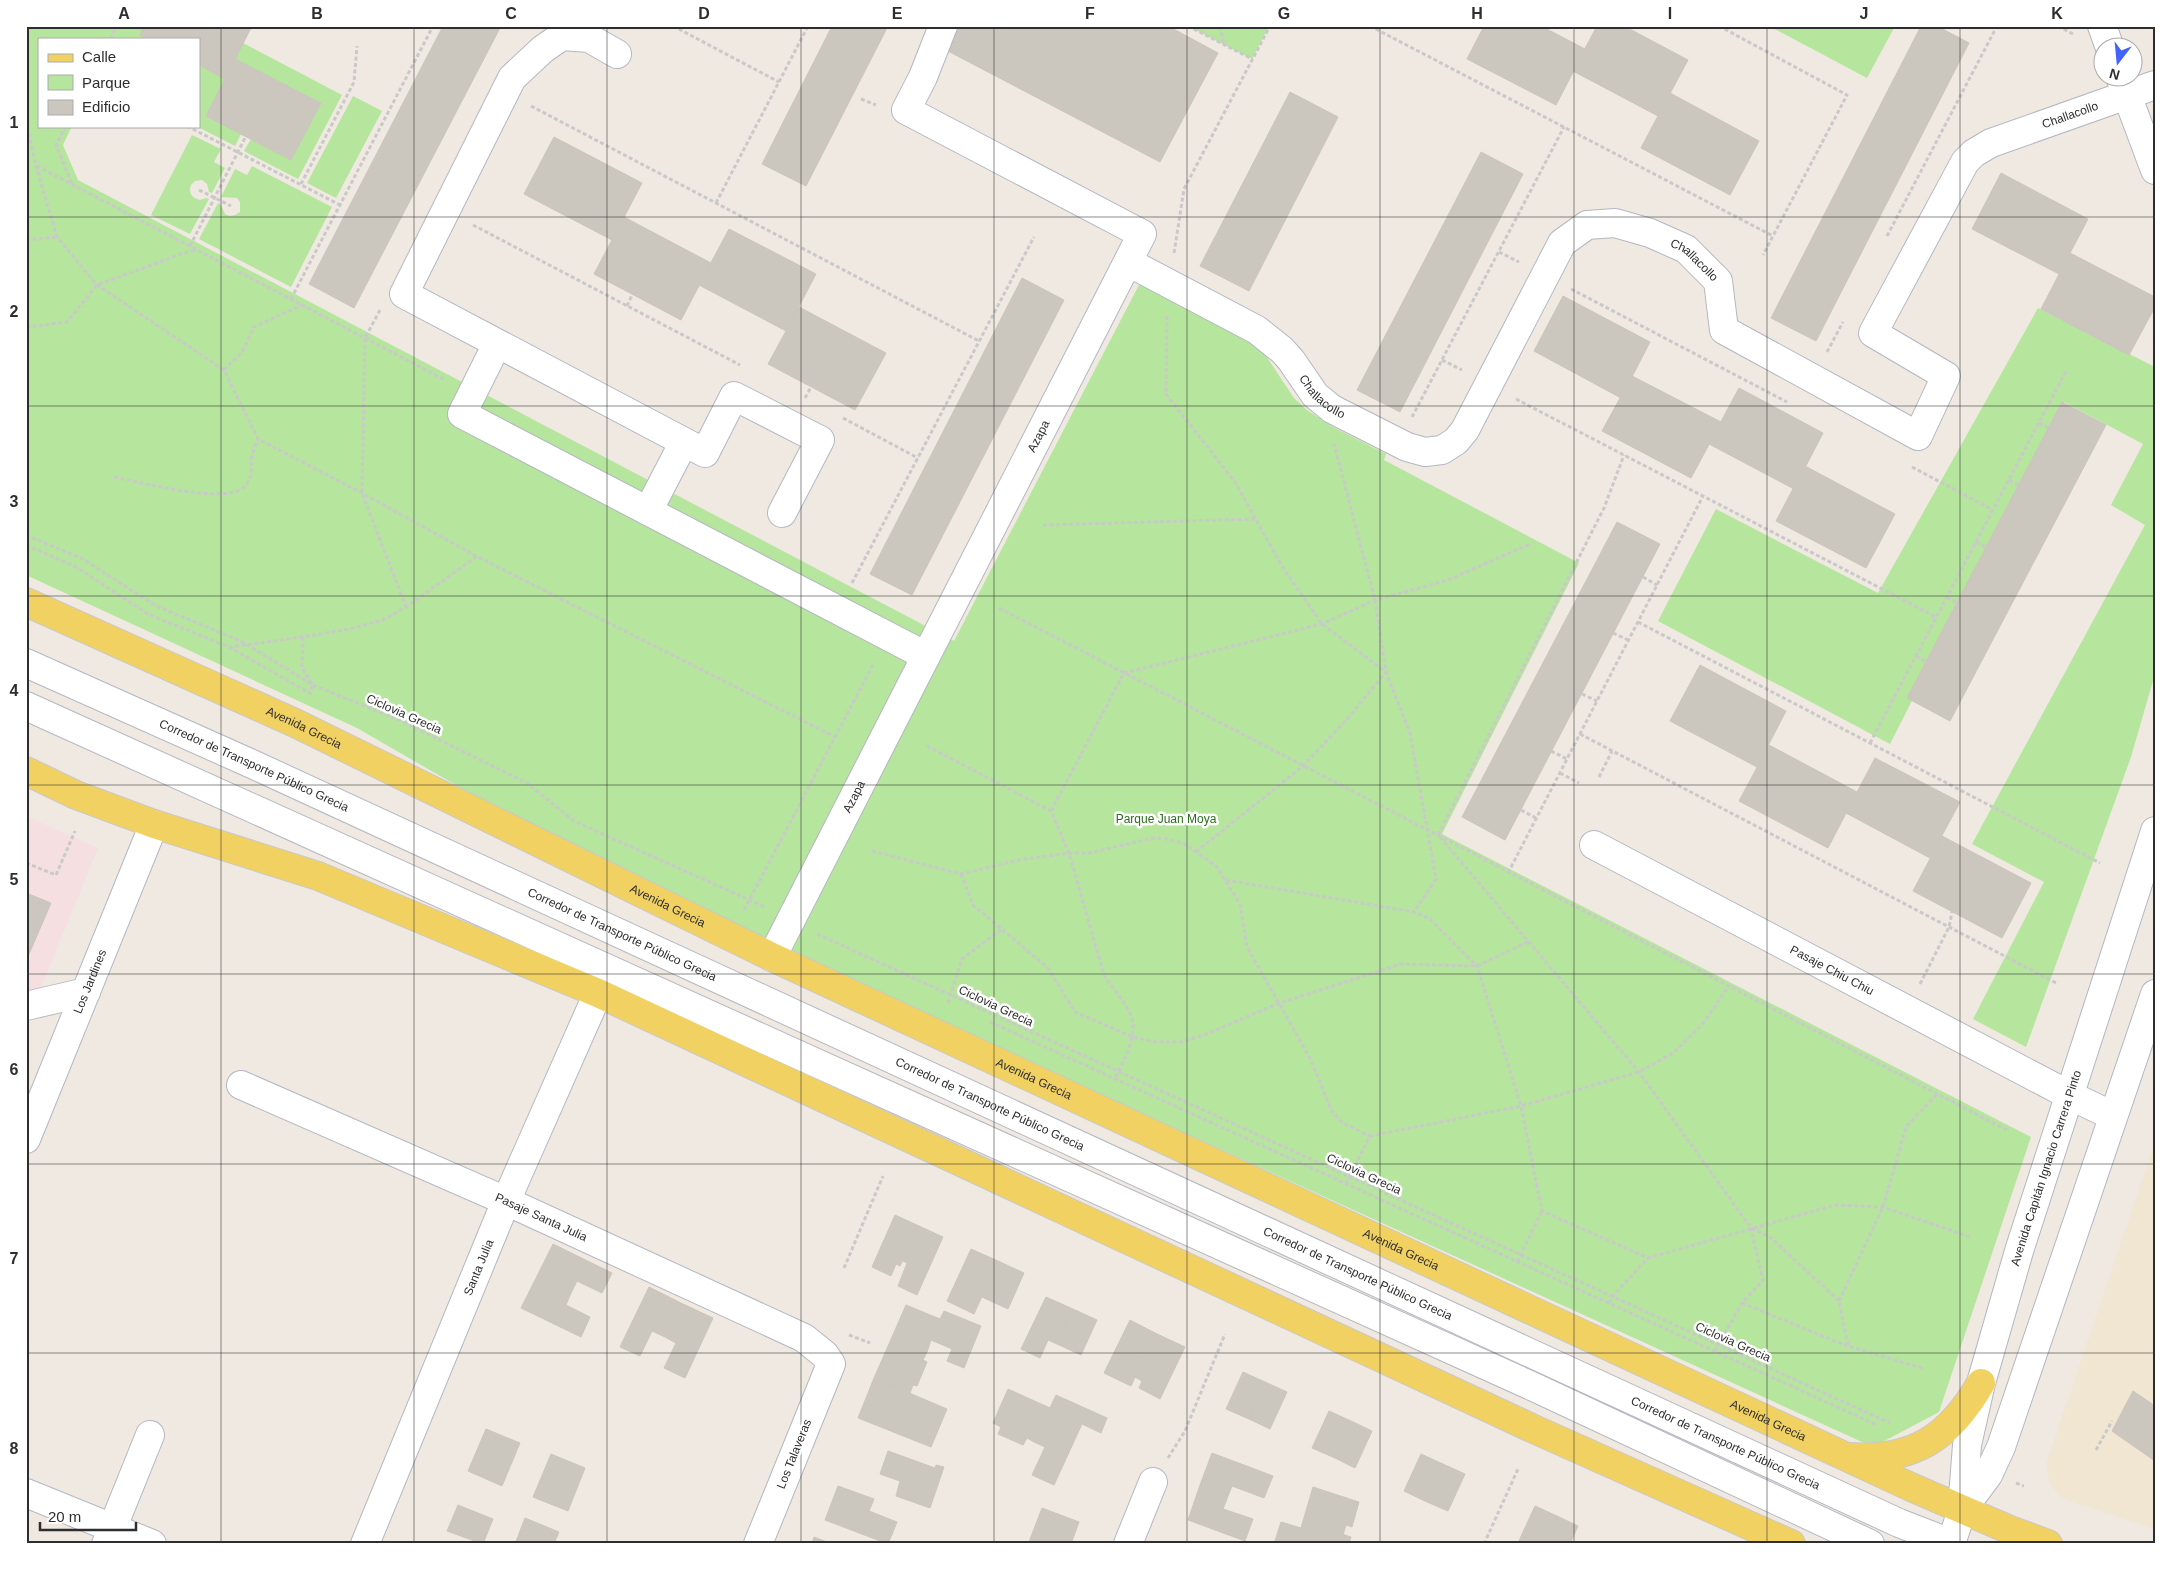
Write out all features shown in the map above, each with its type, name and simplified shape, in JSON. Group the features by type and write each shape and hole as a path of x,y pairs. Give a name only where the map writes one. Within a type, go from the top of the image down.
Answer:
{"main road":[{"name":"Avenida Grecia","path":"26,602 295,723 772,957 1844,1456 1962,1510 2048,1544"},
{"path":"26,771 76,795 154,824 318,876 598,994 1536,1430 1791,1544"},
{"path":"1844,1456 1869,1458 1894,1455 1924,1444 1948,1428 1967,1408 1981,1383"}],"street":[{"name":"Azapa","path":"772,957 1142,234 906,110 923,77 942,26"},
{"path":"2102,26 2106,38"},
{"path":"617,54 589,38 562,36 543,49 512,78 404,294 705,453 734,396 820,440 782,513"},
{"name":"Challacollo","path":"1128,262 1256,330 1282,350 1315,395 1332,409 1399,443 1425,452 1442,450 1456,441 1465,430 1562,243 1587,225 1615,223 1650,233 1686,249 1718,281 1724,330 1918,436 1946,376 1873,333 1965,162 1974,153 1991,143 2119,88"},
{"path":"2125,88 2155,170"},
{"path":"497,344 462,414 926,656"},
{"path":"648,511 684,442"},
{"name":"Corredor de Transporte Público Grecia","path":"26,663 252,764 1899,1523 1952,1544"},
{"path":"26,706 1536,1388 1870,1544"},
{"name":"Los Jardines","path":"26,1139 154,824"},
{"name":"Avenida Capitán Ignacio Carrera Pinto","path":"1952,1544 1962,1510 1967,1445 1981,1383 2018,1251 2155,831"},
{"name":"Pasaje Chiu Chiu","path":"1594,845 2069,1095 2114,1116"},
{"path":"26,1006 86,992"},
{"name":"Santa Julia","path":"365,1544 506,1201 598,994"},
{"name":"Avenida Capitán Ignacio Carrera Pinto","path":"1962,1510 1988,1475 2001,1447 2155,994"},
{"name":"Pasaje Santa Julia","path":"241,1085 506,1201 804,1338 825,1355 831,1364"},
{"name":"Los Talaveras","path":"758,1544 831,1364"},
{"path":"109,1536 150,1435"},
{"path":"1128,1544 1153,1482"},
{"path":"26,1492 109,1536 152,1544"}],"path":[{"path":"111,38 117,26"},
{"path":"291,299 433,26"},
{"path":"673,26 779,82"},
{"path":"716,204 808,26"},
{"path":"1188,26 1252,59"},
{"path":"1220,26 1224,45"},
{"path":"1270,26 1184,189 1169,284 1166,394 1235,482 1282,566 1322,624 1386,672"},
{"path":"1370,26 1773,236"},
{"path":"1719,26 1847,95 1763,255"},
{"path":"1887,238 1997,26"},
{"path":"2058,26 2077,36"},
{"path":"301,184 354,82 357,46"},
{"path":"505,93 979,342"},
{"path":"26,121 28,140 57,237 97,285 224,370 258,439 362,493 476,556 834,737"},
{"path":"1399,443 1564,127"},
{"path":"65,128 56,145 73,185"},
{"path":"191,128 340,205"},
{"path":"190,246 246,136"},
{"path":"199,190 231,206"},
{"path":"446,211 742,366"},
{"path":"26,240 57,237"},
{"path":"848,590 1034,237"},
{"path":"26,327 67,322 97,285 196,250"},
{"path":"1499,252 1791,404"},
{"path":"627,306 632,295"},
{"path":"224,370 242,352 254,327 303,305"},
{"path":"1813,379 1845,317"},
{"path":"365,338 362,493 406,607"},
{"path":"1442,360 1936,617"},
{"path":"1870,743 2066,371"},
{"path":"811,386 804,398 813,403"},
{"path":"839,416 918,458"},
{"path":"2039,423 2049,428"},
{"path":"114,477 210,495 229,493 244,487 252,474 252,457 258,439"},
{"path":"1333,441 1375,600 1386,672 1410,733 1428,830 1436,878 1414,912"},
{"path":"1438,835 1604,508 1624,455"},
{"path":"1905,464 1993,510"},
{"path":"2009,480 2019,485"},
{"path":"1508,872 1703,496"},
{"path":"1043,525 1256,519"},
{"name":"Ciclovia Grecia","path":"26,535 83,559 156,606 246,645 313,685 399,720 527,783 574,821 774,911"},
{"path":"1976,542 1986,547"},
{"path":"1051,811 1124,674 1322,624 1375,600 1448,580 1530,544"},
{"path":"26,545 76,567 148,614 228,647 349,629 383,620 406,607 476,556"},
{"path":"1643,577 1657,585"},
{"path":"1947,597 1957,603"},
{"path":"999,608 2007,1130"},
{"path":"1638,622 2100,863"},
{"path":"1614,633 1628,640"},
{"path":"744,910 888,636"},
{"path":"303,637 302,668 313,685 309,693"},
{"path":"1916,656 1926,662"},
{"path":"1196,852 1303,766 1349,717 1386,672"},
{"path":"1582,694 1597,701"},
{"path":"1580,734 2058,984"},
{"path":"927,746 1051,811 1069,853 1104,975 1130,1013 1134,1027 1133,1037 1115,1079"},
{"path":"1551,751 1567,759"},
{"path":"1599,777 1612,751"},
{"path":"1560,773 1579,783"},
{"path":"1520,810 1536,818"},
{"path":"26,862 56,875 75,831"},
{"path":"1438,835 1530,941 1639,1072 1751,1228 1763,1280 1742,1303 1715,1351"},
{"path":"872,851 961,874 1019,860 1069,853 1089,853 1153,838 1167,839 1185,844 1216,866 1240,904 1247,947 1313,1066 1332,1112 1343,1123 1370,1136 1521,1106 1639,1072 1673,1053 1702,1024 1728,987"},
{"path":"961,874 973,905 1048,968 1075,1012 1133,1037 1156,1042 1181,1042 1204,1036 1277,1004 1402,964 1477,966 1530,941"},
{"path":"1226,880 1414,912 1430,919 1477,966 1521,1106 1542,1211 1517,1262"},
{"path":"1907,1010 1949,927 1952,912"},
{"name":"Ciclovia Grecia","path":"810,930 1895,1426"},
{"path":"956,1007 948,1003 962,960 1002,930"},
{"path":"983,1019 1884,1428"},
{"path":"1839,1301 1883,1207 1906,1127 1937,1094"},
{"path":"1346,1184 1370,1136"},
{"path":"844,1268 883,1176"},
{"path":"1609,1303 1612,1296 1648,1258 1836,1205 1883,1207 1970,1237"},
{"path":"1542,1211 1648,1258"},
{"path":"1751,1228 1770,1237 1839,1301 1848,1346"},
{"path":"1742,1303 1848,1346 1925,1370"},
{"path":"1153,1482 1185,1432 1225,1334"},
{"path":"2096,1450 2112,1421"},
{"path":"1484,1544 1518,1469"}],"shaded area":[{"path":"26,816 98,848 40,990 26,1016"},
{"path":"2155,1142 2155,1529 2063,1499 2050,1484 2046,1465"}],"green space":[{"name":"Parque Juan Moya","path":"26,26 144,26 147,38 38,38 38,128 71,128 63,145 78,180 954,641 1140,283 1247,339 1264,353 1294,398 1307,410 1333,427 1386,454 1384,460 1579,563 1442,834 2031,1137 1939,1412 1873,1447 639,884 544,836 357,728 26,575"},
{"path":"1188,26 1269,26 1252,59"},
{"path":"1769,26 1895,26 1867,78"},
{"path":"243,43 342,95 298,179 244,151 251,139 291,160 321,103 235,59"},
{"path":"200,66 225,79 206,116 241,134 235,146 200,128"},
{"path":"353,96 382,111 336,198 307,183"},
{"path":"192,135 221,149 214,162 225,168 212,193 209,192 207,184 202,180 195,181 191,185 190,193 195,198 200,200 209,199 190,234 151,215"},
{"path":"252,166 332,207 291,287 199,239 218,203 227,215 232,216 240,212 240,202 237,198 221,197 235,169 247,175"},
{"path":"2038,308 2155,367 2155,674 2131,757 2026,1047 1973,1019 2044,882 1972,844 2145,525 2111,505 2143,444 2064,402 1890,744 1658,621 1716,509 1878,593"}],"building":[{"path":"144,26 252,26 225,79 200,66 200,38 145,38 140,35"},
{"path":"443,26 501,26 354,308 309,284"},
{"path":"832,26 888,26 806,186 762,164"},
{"path":"958,26 1168,26 1218,53 1160,162 946,50"},
{"path":"1484,26 1541,26 1585,49 1556,105 1467,59"},
{"path":"1597,26 1624,26 1688,60 1658,116 1573,71"},
{"path":"1921,26 1937,26 1969,43 1816,341 1771,318"},
{"path":"235,59 321,103 291,160 206,116"},
{"path":"1290,92 1338,117 1249,291 1200,266"},
{"path":"1670,93 1759,141 1730,195 1641,148"},
{"path":"554,137 642,183 612,240 524,194"},
{"path":"1481,152 1523,174 1400,412 1357,390"},
{"path":"2001,173 2088,219 2059,274 1972,229"},
{"path":"624,217 711,263 681,320 594,274"},
{"path":"729,229 816,274 786,331 699,285"},
{"path":"2070,253 2155,297 2155,307 2129,355 2041,309"},
{"path":"1022,278 1064,300 912,595 870,574"},
{"path":"1563,296 1650,342 1621,398 1534,351"},
{"path":"799,307 886,353 855,410 768,364"},
{"path":"1632,376 1721,422 1691,478 1602,431"},
{"path":"1739,388 1823,433 1794,489 1709,444"},
{"path":"2062,402 2106,425 1950,721 1907,698"},
{"path":"1805,466 1895,514 1866,568 1776,521"},
{"path":"1617,522 1660,544 1505,840 1462,817"},
{"path":"1700,665 1786,711 1757,767 1670,721"},
{"path":"1769,745 1857,792 1828,848 1739,801"},
{"path":"1875,758 1960,802 1930,858 1846,813"},
{"path":"1942,836 2031,883 2002,938 1913,891"},
{"path":"26,893 51,903 26,961"},
{"path":"895,1215 919,1226 900,1266 896,1264 891,1276 872,1267"},
{"path":"919,1226 943,1237 917,1295 898,1286 907,1263 903,1261"},
{"path":"553,1244 612,1273 602,1293 577,1281 571,1293 537,1276"},
{"path":"971,1249 998,1261 974,1314 947,1301"},
{"path":"998,1261 1024,1273 1008,1309 982,1297"},
{"path":"537,1276 571,1293 566,1305 590,1317 581,1337 521,1308"},
{"path":"649,1287 681,1303 665,1337 652,1331 640,1356 620,1347"},
{"path":"1046,1297 1073,1309 1057,1344 1048,1340 1040,1358 1021,1349"},
{"path":"681,1303 713,1318 685,1378 664,1368 676,1343 665,1337"},
{"path":"906,1305 940,1319 944,1311 981,1326 964,1368 947,1361 952,1349 931,1340 927,1352 892,1337"},
{"path":"1073,1309 1097,1320 1081,1355 1057,1344"},
{"path":"1130,1320 1155,1333 1131,1386 1104,1373"},
{"path":"1155,1333 1185,1347 1160,1399 1139,1388 1142,1381 1135,1377"},
{"path":"892,1337 927,1352 923,1360 927,1362 917,1386 913,1385 910,1393 874,1378"},
{"path":"1243,1372 1265,1382 1249,1419 1226,1409"},
{"path":"874,1378 947,1409 931,1447 858,1418"},
{"path":"1265,1382 1287,1392 1270,1429 1249,1419"},
{"path":"1008,1389 1050,1408 1034,1442 1027,1438 1023,1445 998,1434 1001,1427 993,1423"},
{"path":"2133,1391 2155,1406 2155,1461 2112,1431"},
{"path":"1056,1395 1107,1418 1101,1433 1082,1424 1054,1485 1032,1475 1045,1447 1034,1442"},
{"path":"1329,1411 1351,1421 1335,1458 1312,1448"},
{"path":"1351,1421 1372,1431 1355,1468 1335,1458"},
{"path":"486,1429 520,1443 502,1486 468,1471"},
{"path":"888,1451 935,1468 936,1465 944,1467 930,1508 896,1496 900,1481 880,1474"},
{"path":"1212,1453 1273,1476 1264,1498 1232,1486 1228,1496 1200,1485"},
{"path":"551,1454 585,1468 568,1511 533,1497"},
{"path":"1421,1454 1443,1464 1427,1502 1404,1491"},
{"path":"1443,1464 1465,1474 1448,1511 1427,1502"},
{"path":"1200,1485 1228,1496 1223,1509 1253,1519 1245,1541 1188,1520"},
{"path":"838,1486 874,1499 869,1511 897,1522 888,1544 825,1520"},
{"path":"1313,1487 1359,1502 1352,1527 1346,1525 1343,1535 1303,1521"},
{"path":"458,1505 493,1519 483,1544 447,1531"},
{"path":"1535,1506 1557,1516 1544,1544 1520,1544 1518,1543"},
{"path":"1042,1508 1079,1522 1071,1544 1029,1542"},
{"path":"1557,1516 1578,1526 1570,1544 1544,1544"},
{"path":"525,1518 559,1532 554,1544 515,1544"},
{"path":"1303,1521 1351,1537 1349,1544 1274,1544 1281,1522 1301,1528"},
{"path":"814,1537 832,1544 812,1544"}]}
